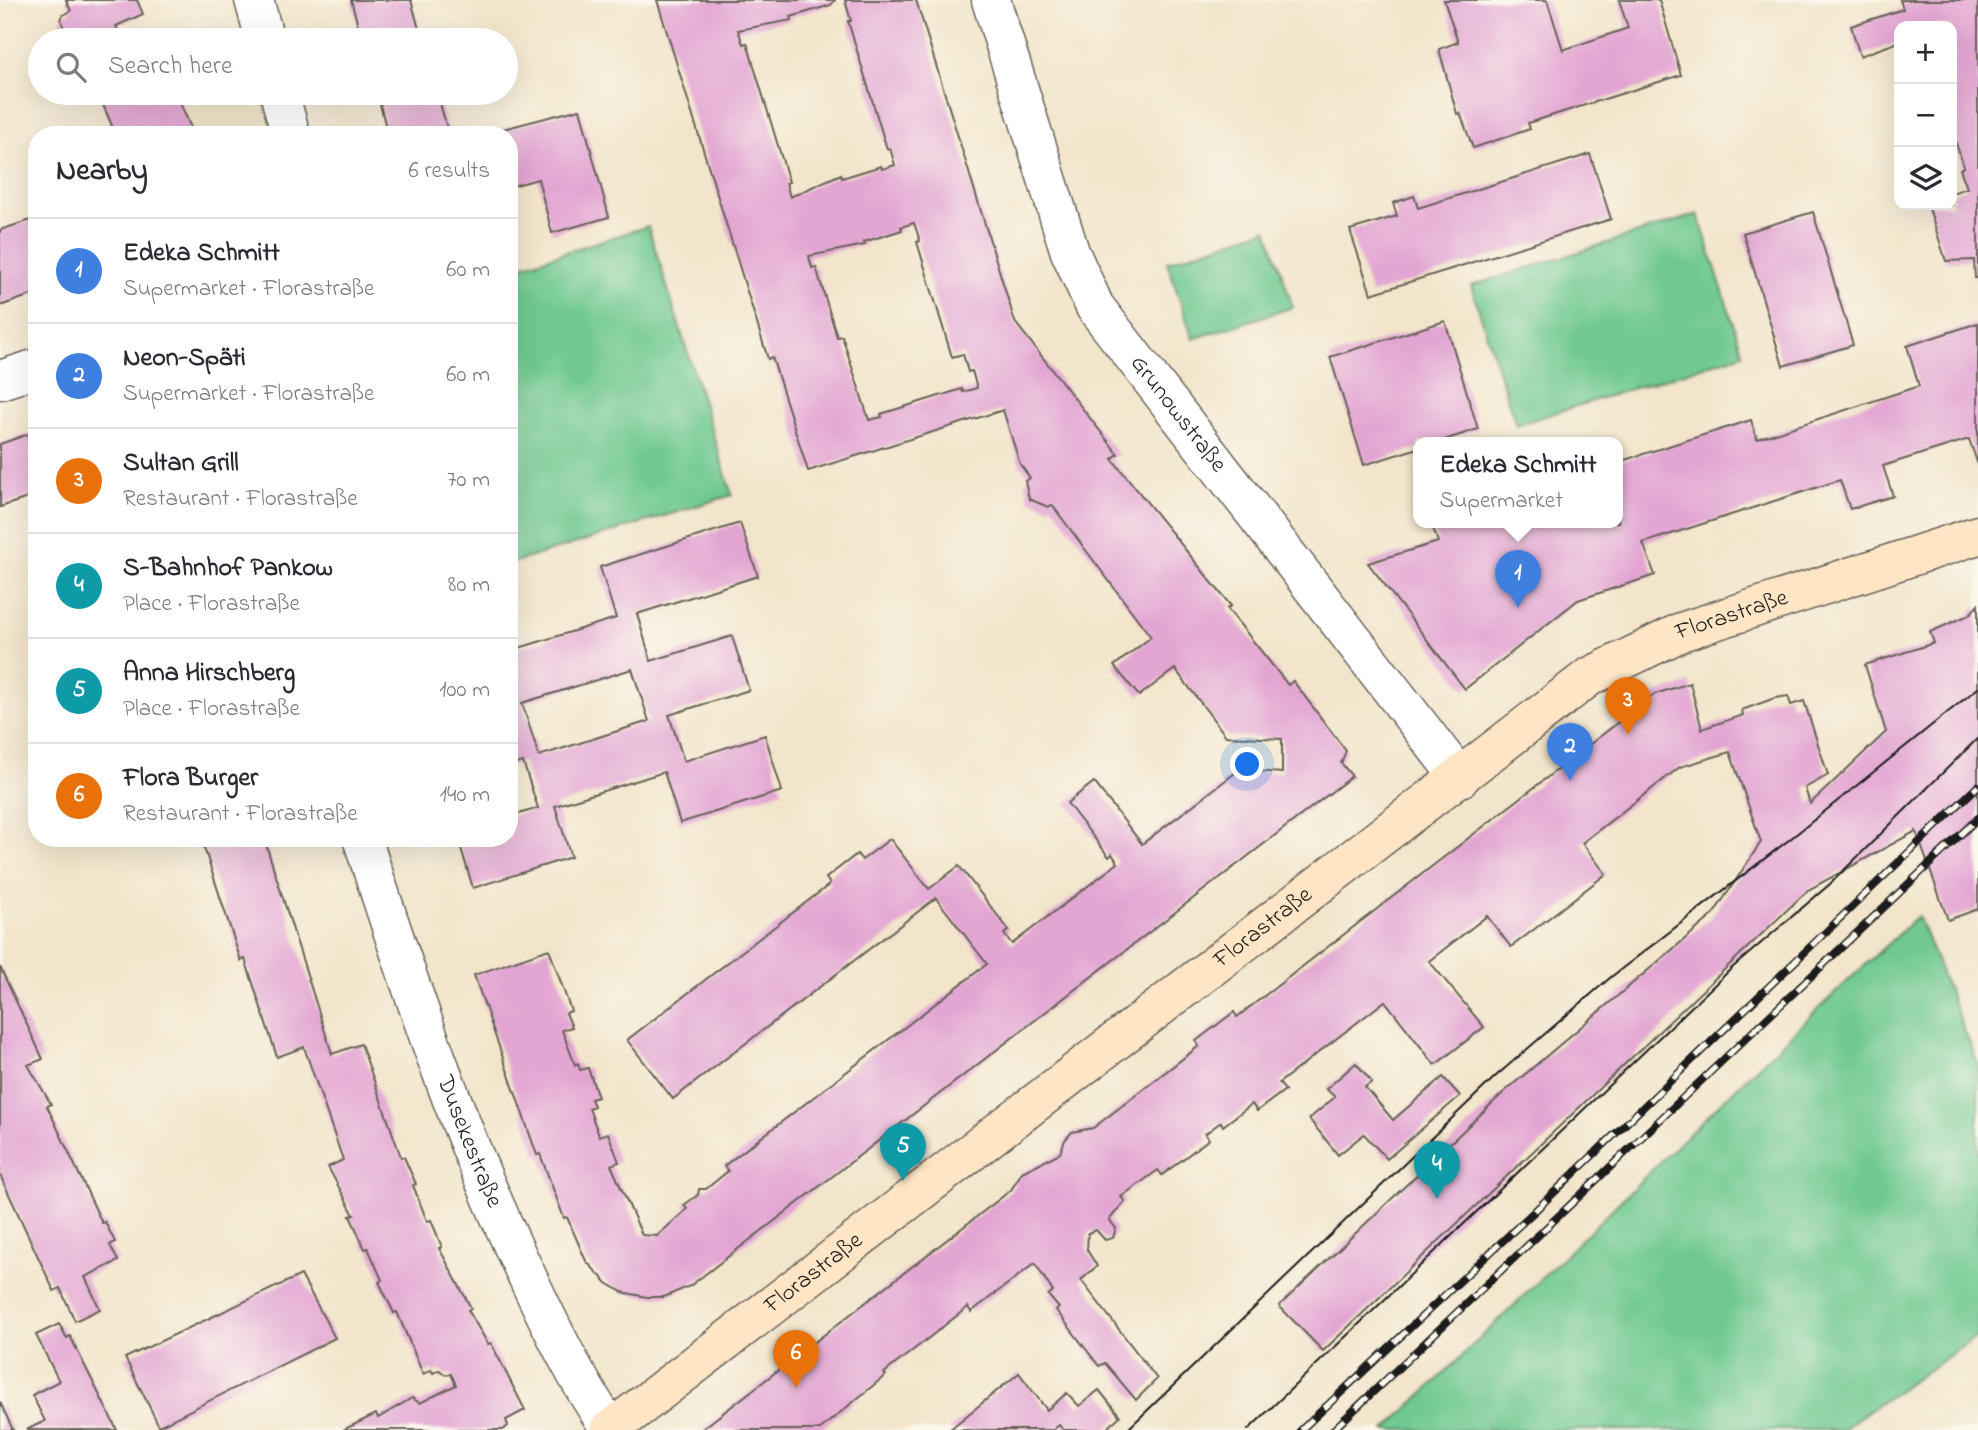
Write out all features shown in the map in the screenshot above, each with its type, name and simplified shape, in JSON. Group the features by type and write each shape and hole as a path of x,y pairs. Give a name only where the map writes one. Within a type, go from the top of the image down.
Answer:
{"street":[{"path":"254,0 262,28"},
{"name":"Grunowstraße","path":"992,0 1070,252 1096,307 1460,778"},
{"path":"282,105 288,126"},
{"path":"0,380 28,371"},
{"name":"Florastraße","path":"610,1430 1589,677 1651,645 1743,610 1978,535"},
{"name":"Dusekestraße","path":"365,847 425,1030 492,1203 575,1375 610,1430"}],"green space":[{"path":"1698,214 1743,354 1516,425 1471,286"},
{"path":"648,226 732,495 518,561 518,267"},
{"path":"1267,229 1293,307 1193,339 1167,262"},
{"path":"1918,916 1978,1064 1978,1336 1845,1427 1845,1430 1385,1430 1783,1042"}],"building":[{"path":"66,0 137,0 143,14 116,26 117,28 64,28 61,20 63,15 71,11"},
{"path":"351,0 411,0 419,28 359,28"},
{"path":"657,0 835,0 831,5 791,17 792,20 738,30 743,44 747,43 789,182 786,183 790,197 841,174 842,178 881,166 882,169 895,165 890,148 887,149 848,21 851,21 845,0 916,0 1015,322 1118,454 1112,459 1231,606 1227,608 1288,685 1293,681 1346,751 1341,763 1352,776 690,1286 664,1297 647,1297 622,1292 607,1283 586,1261 567,1217 564,1218 540,1154 537,1155 474,975 549,949 571,1011 566,1013 572,1027 562,1030 575,1065 578,1063 580,1070 588,1068 598,1097 591,1099 594,1106 589,1108 599,1136 608,1133 619,1162 611,1165 642,1235 657,1236 687,1209 684,1205 698,1195 699,1189 706,1189 728,1171 724,1166 987,964 936,898 673,1099 627,1040 830,884 826,878 857,854 862,860 890,839 929,889 959,866 1009,930 1004,934 1012,944 1118,863 1112,854 1109,857 1067,803 1094,782 1142,844 1239,770 1282,773 1282,739 1226,736 1175,669 1139,696 1114,666 1151,637 1052,505 1048,507 1029,499 1025,481 1030,478 1020,464 1003,410 808,471 772,357 768,359","holes":["914,223 920,241 917,242 952,357 963,354 968,372 972,371 977,388 963,392 962,389 869,420 842,336 837,337 816,267 812,268 809,256 865,245 864,242 902,230 901,227"]},
{"path":"1444,0 1547,0 1563,50 1628,28 1619,0 1659,0 1681,75 1528,123 1530,129 1473,148 1460,113 1457,114 1439,49 1458,42"},
{"path":"1900,0 1978,0 1978,278 1975,278 1974,260 1946,261 1930,210 1957,210 1957,191 1967,188 1960,169 1964,167 1957,147 1957,21 1894,21 1894,44 1860,56 1851,26 1903,9"},
{"path":"103,105 181,105 190,126 112,126"},
{"path":"380,105 440,105 446,126 386,126"},
{"path":"580,109 609,217 552,233 538,179 518,185 518,126 515,126"},
{"path":"1590,154 1611,219 1371,294 1350,230 1397,216 1393,203 1414,196 1418,208"},
{"path":"1813,212 1853,345 1783,366 1743,233"},
{"path":"28,221 28,296 0,306 0,230"},
{"path":"1445,321 1478,429 1453,437 1413,437 1413,450 1364,465 1330,357"},
{"path":"1978,323 1978,465 1969,439 1883,466 1893,496 1850,509 1840,480 1643,543 1655,575 1578,600 1465,689 1368,563 1438,542 1433,528 1623,528 1623,460 1751,420 1757,439 1919,386 1907,346"},
{"path":"28,434 28,498 0,507 0,444"},
{"path":"740,523 758,576 637,614 651,661 732,636 749,690 669,715 684,761 765,735 782,791 680,823 664,772 555,806 571,857 473,888 461,847 518,847 518,814 538,808 523,762 518,763 518,648 616,618 600,567","holes":["632,669 649,721 539,756 522,703"]},
{"path":"1978,605 1978,909 1948,920 1916,831 1808,890 1323,1351 1279,1306 1504,1092 1712,916 1761,842 1730,752 1680,767 1582,843 1606,874 1511,947 1487,916 1429,961 1484,1027 1435,1065 1385,1001 1279,1083 1285,1090 1257,1111 1252,1104 1223,1126 1221,1122 1205,1134 1209,1139 1162,1175 1158,1170 1121,1197 1125,1201 1109,1220 1116,1228 1113,1238 1105,1240 1096,1230 1088,1233 1087,1250 1097,1266 1081,1280 1157,1379 1136,1400 1105,1363 1099,1366 1056,1310 1059,1308 1048,1295 1053,1292 1035,1263 971,1312 968,1307 884,1373 886,1375 819,1430 701,1430 1011,1190 1022,1172 1060,1153 1065,1140 1072,1132 1093,1128 1199,1046 1196,1041 1234,1012 1237,1017 1655,694 1690,683 1702,729 1743,715 1742,710 1775,698 1788,696 1791,705 1804,701 1828,775 1805,788 1810,804 1886,732 1865,665 1934,643 1930,632 1969,615"},
{"path":"204,847 267,847 332,1054 361,1044 401,1157 404,1157 416,1184 413,1185 427,1221 431,1220 442,1247 439,1248 471,1308 468,1310 488,1344 491,1343 525,1410 506,1420 508,1426 503,1430 343,1430 376,1414 378,1418 412,1398 420,1403 456,1385 451,1374 446,1375 439,1370 423,1374 397,1312 394,1313 379,1282 382,1280 368,1248 365,1249 350,1216 354,1215 328,1167 343,1160 304,1047 277,1057 245,959 241,961"},
{"path":"0,967 43,1059 28,1065 51,1104 47,1106 102,1223 105,1222 115,1242 110,1245 118,1261 85,1277 100,1309 75,1321 60,1288 54,1291 0,1175"},
{"path":"1356,1063 1372,1082 1365,1087 1393,1120 1443,1077 1460,1096 1387,1159 1364,1134 1338,1155 1309,1119 1335,1097 1326,1089"},
{"path":"301,1275 335,1338 159,1426 125,1358"},
{"path":"59,1324 67,1338 70,1336 117,1430 26,1430 45,1421 32,1395 59,1381 36,1335"},
{"path":"1019,1373 1047,1410 1067,1393 1079,1406 1099,1390 1120,1416 1105,1430 1063,1430 1059,1425 1053,1430 949,1430"},
{"path":"0,1402 13,1430 0,1430"}],"tram line":[{"path":"1127,1430 1496,1076 1611,977 1794,836 1978,688"},
{"path":"1248,1430 1732,968 1830,884 1978,738"}],"railway":[{"path":"1301,1430 1541,1205 1978,786"},
{"path":"1333,1430 1978,818"}],"place":[{"name":"Edeka Schmitt","path":"1518,608"},
{"name":"Sultan Grill","path":"1628,735"},
{"name":"Neon-Späti","path":"1570,781"},
{"name":"Anna Hirschberg","path":"903,1181"},
{"name":"S-Bahnhof Pankow","path":"1437,1199"},
{"name":"Flora Burger","path":"796,1388"}]}
